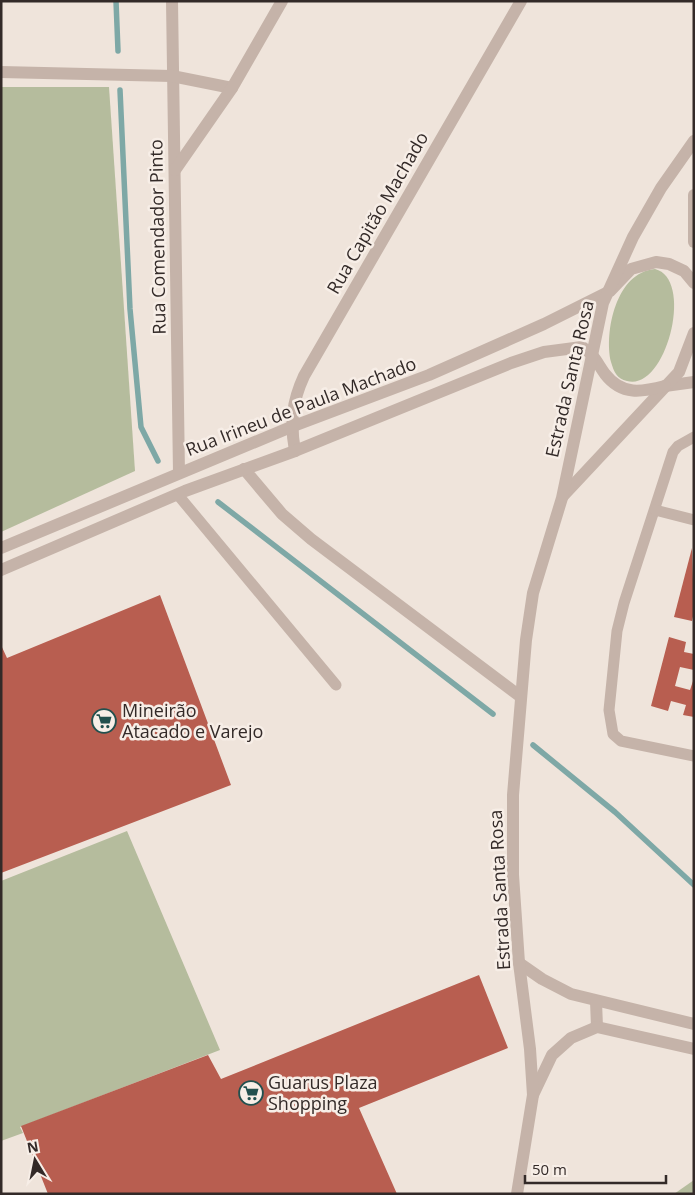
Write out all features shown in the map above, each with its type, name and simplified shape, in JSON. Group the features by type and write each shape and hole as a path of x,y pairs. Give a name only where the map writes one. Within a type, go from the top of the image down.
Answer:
{"street":[{"name":"Rua Comendador Pinto","path":"172,1 179,473"},
{"path":"175,170 232,88 282,1"},
{"name":"Rua Capitão Machado","path":"295,451 291,427 293,403 304,376 521,1"},
{"path":"1,72 172,76 232,88"},
{"name":"Estrada Santa Rosa","path":"517,1194 533,1095 513,875 513,795 526,640 533,593 562,498 594,355 603,302 610,291 633,237 661,188 694,141"},
{"path":"694,195 694,242"},
{"path":"610,291 631,269 656,262 670,264 684,271 694,283"},
{"name":"Rua Irineu de Paula Machado","path":"1,548 291,427 429,375 544,324 610,291"},
{"name":"Estrada Santa Rosa","path":"562,498 679,372 694,334"},
{"name":"Rua Irineu de Paula Machado","path":"1,570 178,495 295,451 511,363 544,352 577,347 594,355"},
{"path":"594,355 606,375 627,391 640,392 694,382"},
{"path":"244,469 282,514 311,539 522,697"},
{"path":"520,963 542,980 571,994 694,1024"},
{"path":"596,1001 597,1027"},
{"path":"533,1095 552,1055 571,1038 597,1027 694,1049"}],"lane":[{"path":"694,437 678,446 673,452 624,604 617,631 609,710 613,734 621,741 694,756"},
{"path":"178,495 336,685"},
{"path":"654,510 694,520"}],"green space":[{"path":"1,87 109,87 135,471 1,532"},
{"path":"655,269 667,277 673,292 674,312 671,333 664,353 653,370 641,380 627,381 621,379 616,374 611,362 609,335 612,320 622,292 631,281 642,273"},
{"path":"127,831 220,1050 20,1127 23,1133 1,1141 1,881"},
{"path":"694,1180 694,1194 674,1194"}],"building":[{"path":"692,548 694,612 692,621 674,617"},
{"name":"Mineirão Atacado e Varejo","path":"160,595 231,785 1,873 1,645 7,658"},
{"path":"669,637 686,642 684,652 694,654 694,670 680,667 675,686 690,690 694,678 694,717 683,715 686,705 671,701 668,711 651,706"},
{"name":"Guarus Plaza Shopping","path":"479,975 508,1048 359,1108 397,1194 48,1194 21,1126 208,1055 221,1079"}],"waterway":[{"path":"116,1 118,51"},
{"path":"120,90 130,309 141,427 158,461"},
{"path":"218,502 493,714"},
{"path":"533,745 615,812 694,885"}],"place":[{"name":"Mineirão Atacado e Varejo","path":"104,721"},
{"name":"Guarus Plaza Shopping","path":"251,1093"}]}
